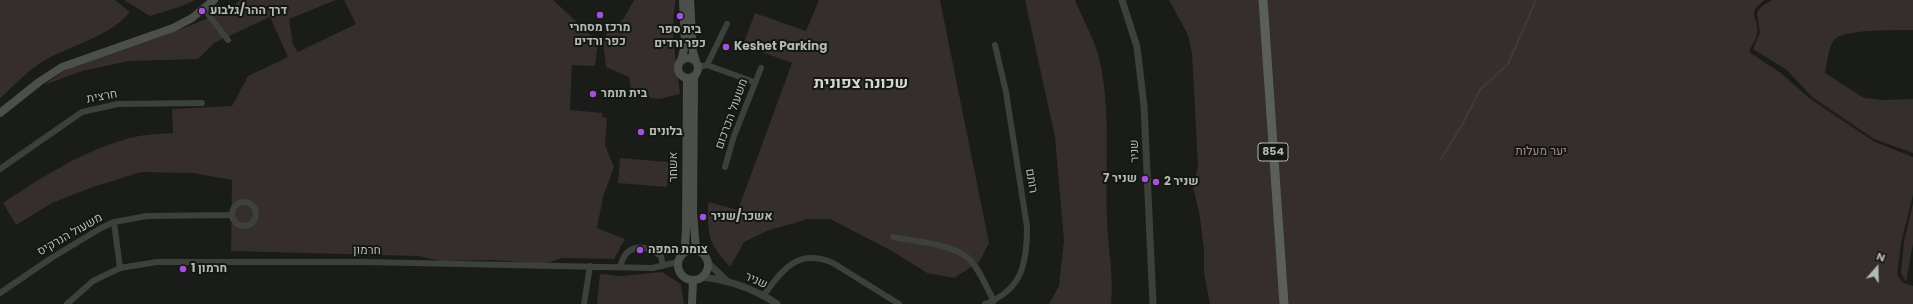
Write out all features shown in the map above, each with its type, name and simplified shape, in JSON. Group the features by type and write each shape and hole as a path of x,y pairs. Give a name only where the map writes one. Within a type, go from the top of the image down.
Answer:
{"main road":[{"path":"0,113 62,66 173,28 204,9 214,0"},
{"path":"683,0 684,45 681,61 678,66 679,73 690,77 698,72 693,52 690,0"},
{"name":"854","path":"1263,0 1284,304"},
{"path":"681,61 687,58 697,64"},
{"name":"אשחר","path":"690,77 693,212 696,250"},
{"name":"אשחר","path":"682,254 685,246 686,229 690,77"},
{"path":"691,250 696,250 704,255 708,263 706,273 702,277 693,280 681,275 678,262 682,254 691,250"},
{"path":"692,304 693,280"}],"street":[{"name":"שניר","path":"1122,0 1137,47 1144,106 1153,304"},
{"path":"204,9 228,40"},
{"path":"707,65 726,24"},
{"name":"רותם","path":"985,304 1008,292 1015,284 1025,259 1027,244 1027,227 1006,92 995,45"},
{"path":"697,64 707,65 754,82"},
{"name":"משעול הכרכום","path":"725,167 734,136 754,82 761,68"},
{"name":"חרצית","path":"0,169 82,112 118,104 202,103"},
{"path":"244,202 252,205 256,212 255,220 246,227 238,225 231,215 234,207 244,202"},
{"name":"משעול הנרקיס","path":"0,293 53,257 101,228 114,222 147,216 231,215"},
{"path":"114,222 120,268"},
{"path":"893,237 936,245 967,257 976,267 994,300"},
{"path":"620,267 626,253 634,248 644,248 654,251 661,256 663,266"},
{"path":"764,295 781,272 794,262 809,257 822,258 834,263 899,304"},
{"name":"חרמון","path":"67,304 93,281 120,268 157,262 182,261 652,268 678,262"},
{"name":"שניר","path":"708,263 726,280"},
{"path":"584,304 590,266"},
{"name":"שניר","path":"702,277 726,280 764,295 777,304"}],"green space":[{"path":"0,0 115,0 130,12 111,29 53,56 36,66 0,99"},
{"path":"124,0 195,0 182,6 150,16"},
{"path":"240,0 336,0 289,19 293,45 298,52 356,24 344,0 553,0 598,42 595,66 572,65 570,110 602,113 602,117 607,118 605,145 614,167 603,197 597,228 625,239 614,259 562,258 545,264 492,260 442,261 418,256 231,251 232,180 193,173 141,172 90,188 52,203 16,225 3,203 33,184 64,165 113,143 152,134 173,133 172,109 232,106 248,76 288,57 270,17 214,43 198,59 129,61 82,71 44,85 70,67 189,26 230,9"},
{"path":"634,0 676,0 673,35 680,94 659,99 632,95 629,77 606,67 603,43 605,37 609,30 624,18"},
{"path":"819,0 940,0 989,243 979,262 954,278 927,273 892,251 830,219 808,219 767,231 744,242 730,267 717,251 710,238 708,202 738,210 792,63 743,45 755,13 806,31"},
{"path":"1025,0 1075,0 1093,39 1098,55 1103,81 1107,120 1107,219 1112,293 1111,304 1049,304 1059,286 1064,241 1055,137"},
{"name":"יער מעלות","path":"1169,0 1765,0 1755,9 1754,16 1757,23 1757,34 1749,52 1781,73 1809,98 1875,142 1913,157 1913,195 1901,243 1897,274 1903,283 1913,286 1913,304 1210,304 1204,273 1204,250 1200,217 1193,187 1198,166 1192,53 1188,35"},
{"path":"1772,0 1913,0 1913,30 1858,32 1839,36 1834,40 1830,48 1825,73 1864,98 1884,100 1913,99 1913,153 1874,139 1812,97 1787,70 1753,49 1760,33 1757,12 1762,6"},
{"path":"620,158 669,162 667,187 618,183"},
{"path":"1913,203 1913,244 1906,282 1901,273 1904,242"},
{"path":"662,272 681,284 684,304 597,304 600,274 621,276"}],"waterway":[{"path":"1441,159 1462,125 1480,90 1508,64 1536,0"}],"place":[{"name":"דרך ההר/גלבוע","path":"202,11"},
{"name":"מרכז מסחרי כפר ורדים","path":"600,15"},
{"name":"בית ספר כפר ורדים","path":"680,16"},
{"name":"Keshet Parking","path":"726,47"},
{"name":"בית תומר","path":"593,94"},
{"name":"בלונים","path":"641,132"},
{"name":"שניר 7","path":"1145,179"},
{"name":"שניר 2","path":"1156,182"},
{"name":"אשכר/שניר","path":"703,217"},
{"name":"צומת המפה","path":"640,250"},
{"name":"חרמון 1","path":"183,269"}],"district":[{"name":"שכונה צפונית","path":"861,84"}]}
